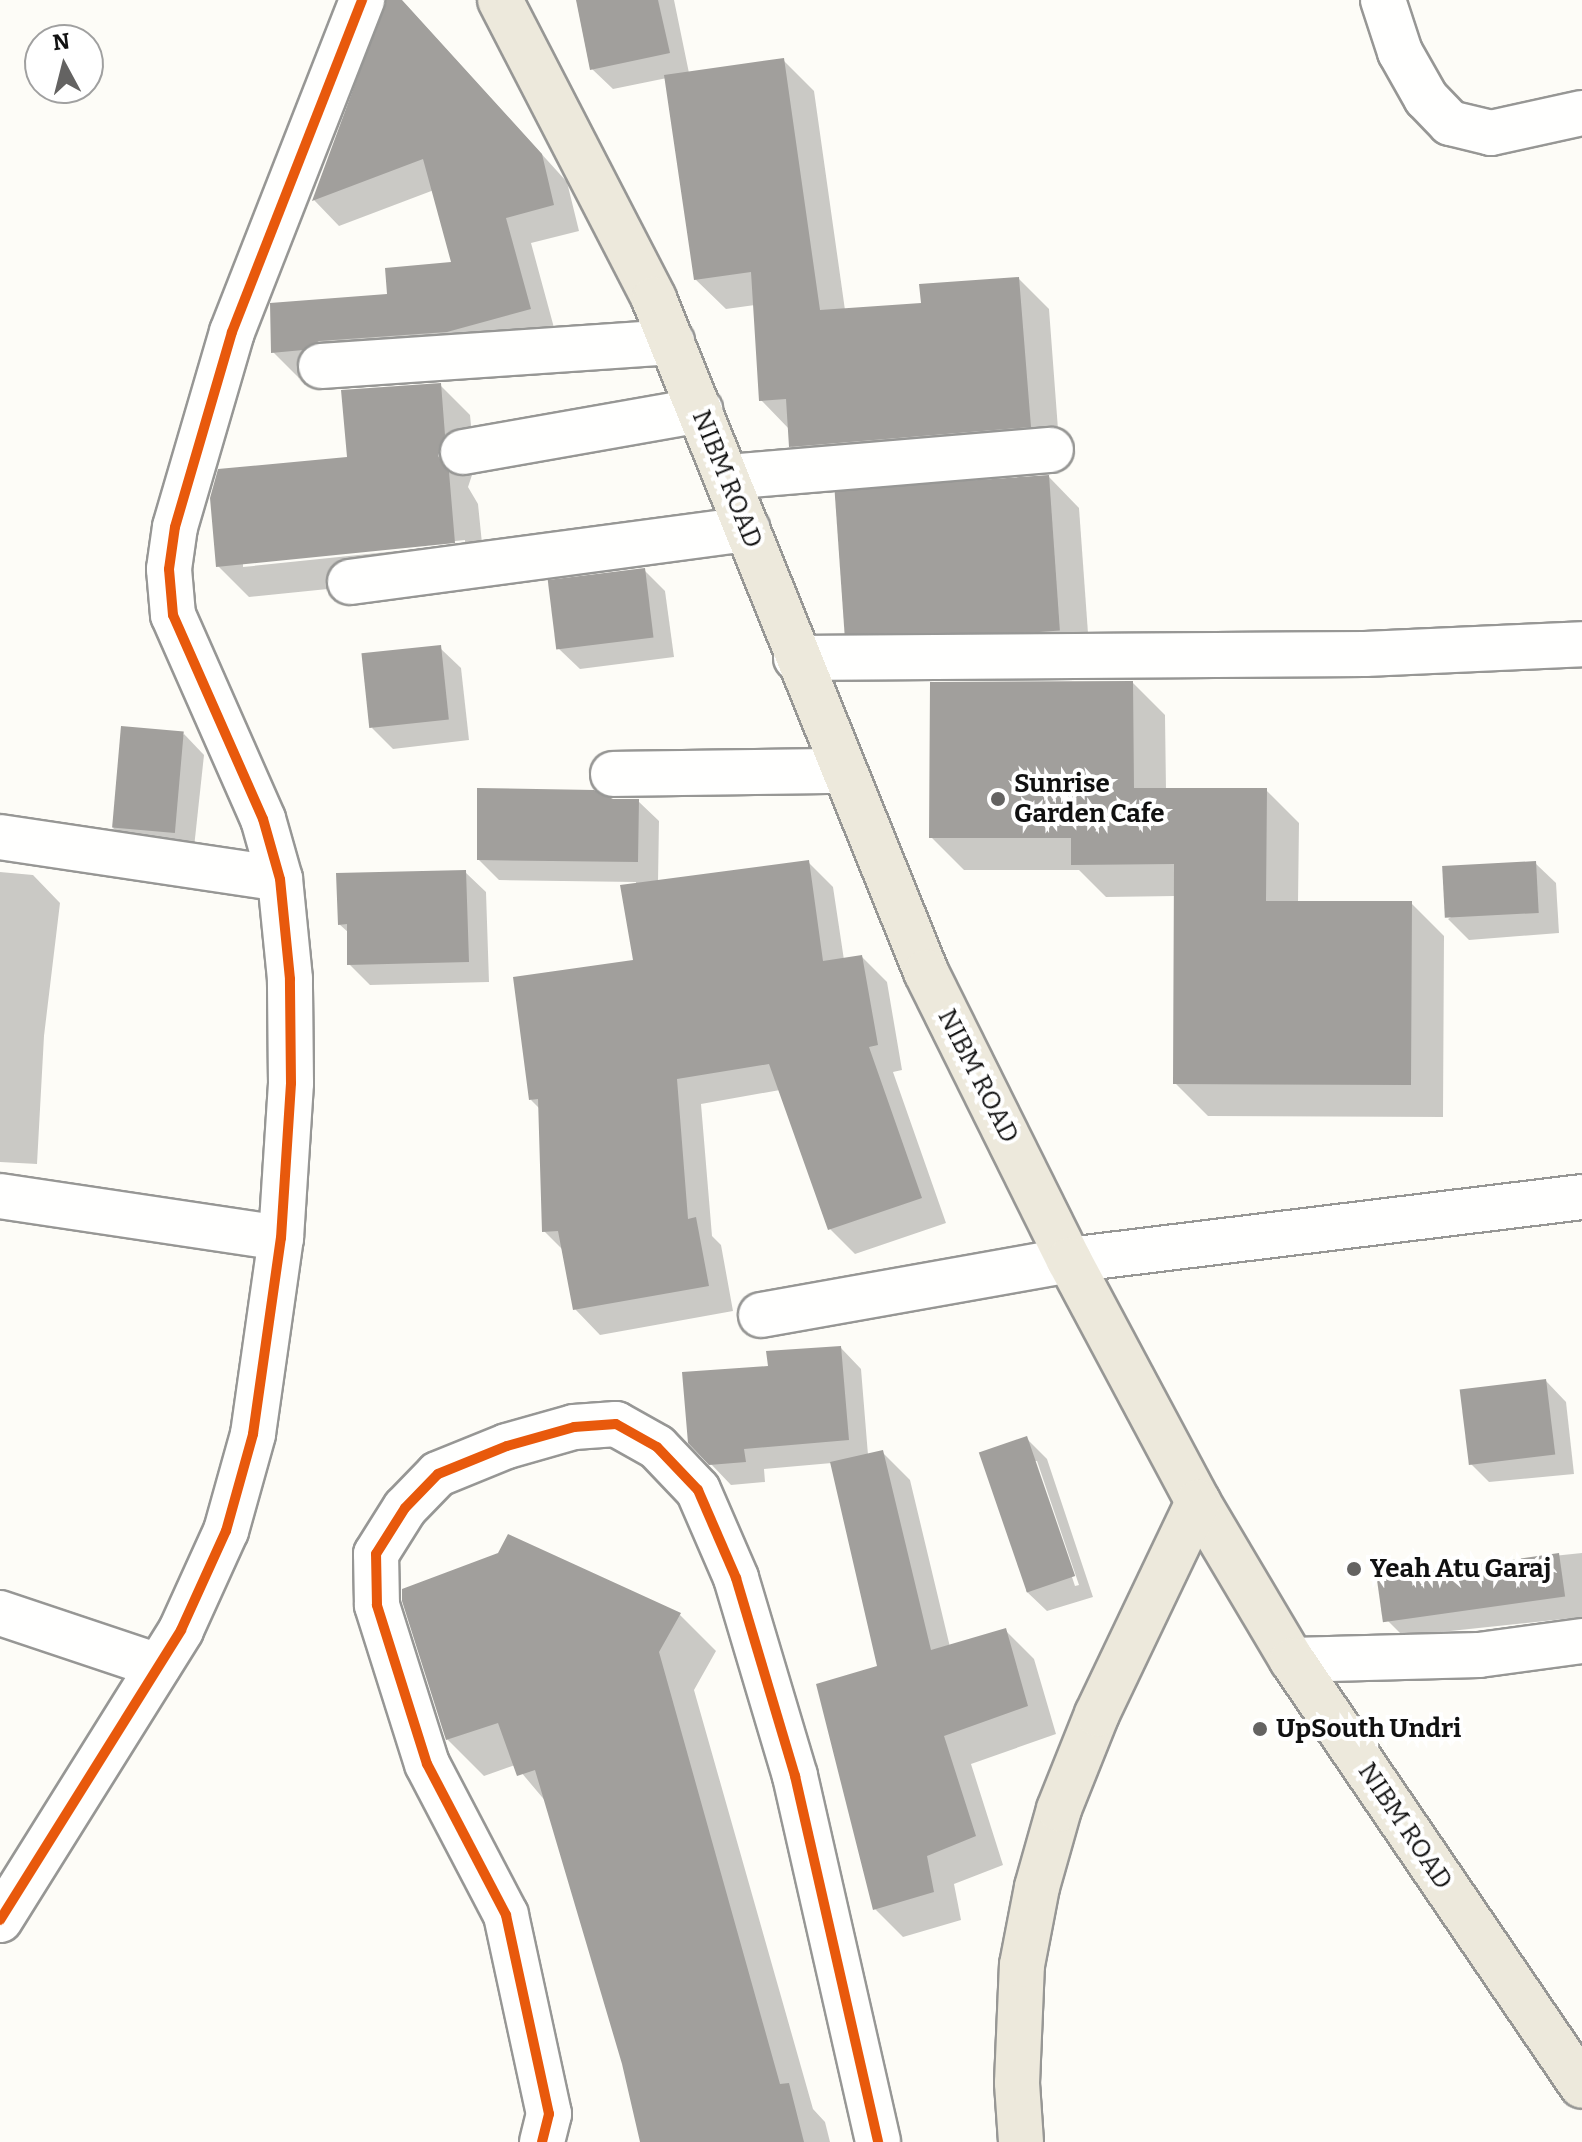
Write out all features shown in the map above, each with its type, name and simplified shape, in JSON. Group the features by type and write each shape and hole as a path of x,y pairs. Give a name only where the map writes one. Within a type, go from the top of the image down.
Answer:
{"main road":[{"name":"NIBM ROAD","path":"500,0 586,160 672,342 796,658 926,972 1069,1260 1198,1502 1292,1660 1582,2086"},
{"path":"1021,2142 1017,2083 1022,1965 1037,1887 1059,1809 1097,1714 1198,1502"}],"street":[{"path":"0,1920 158,1666 209,1573 249,1455 281,1238 291,1083 290,979 280,879 263,819 173,615 169,569 175,527 232,332 362,0"},
{"path":"1383,0 1400,52 1426,98 1450,123 1491,133 1582,113"},
{"path":"321,366 672,342"},
{"path":"463,452 700,410"},
{"path":"727,477 1051,450"},
{"path":"350,582 747,529"},
{"path":"796,658 1365,654 1582,644"},
{"path":"613,774 842,771"},
{"path":"0,837 280,879"},
{"path":"0,1196 281,1238"},
{"path":"761,1315 1069,1260 1582,1197"},
{"path":"542,2142 549,2114 506,1915 427,1764 377,1605 376,1554 405,1508 438,1474 547,1434 616,1424 657,1447 698,1490 736,1578 795,1776 878,2142"},
{"path":"0,1613 158,1666"},
{"path":"1292,1660 1479,1655 1582,1641"}],"building":[{"path":"386,0 402,0 542,154 554,205 506,218 531,309 447,332 319,341 303,350 271,353 270,303 387,294 385,268 451,262 423,159 312,201"},
{"path":"576,0 658,0 670,53 590,70"},
{"path":"784,58 820,310 921,303 919,284 1019,277 1031,427 789,447 786,399 759,401 751,272 694,280 664,75"},
{"path":"441,383 445,435 438,456 449,472 455,543 216,567 210,498 218,469 347,457 341,390"},
{"path":"1049,475 1060,631 845,646 835,490"},
{"path":"645,568 654,637 556,649 548,580"},
{"path":"441,645 449,720 369,728 361,653"},
{"path":"1133,681 1134,788 1267,788 1266,901 1412,901 1411,1085 1173,1084 1174,864 1071,865 1071,838 929,838 930,682"},
{"path":"121,726 184,731 175,833 112,828"},
{"path":"477,788 594,790 613,799 639,799 638,862 477,860"},
{"path":"809,860 823,961 862,955 878,1045 869,1047 922,1198 828,1230 769,1064 677,1079 688,1219 696,1217 709,1286 573,1310 558,1231 542,1232 538,1099 529,1100 513,977 633,960 620,885"},
{"path":"1536,861 1539,913 1445,918 1442,866"},
{"path":"466,870 469,962 347,965 347,924 338,925 336,873"},
{"path":"841,1346 849,1440 744,1449 746,1462 709,1465 688,1443 682,1372 768,1366 766,1351"},
{"path":"1546,1379 1555,1454 1469,1465 1460,1390"},
{"path":"1027,1436 1075,1576 1027,1593 979,1453"},
{"path":"883,1450 931,1650 1006,1628 1028,1706 944,1736 976,1836 927,1856 934,1892 873,1910 816,1684 877,1666 830,1462"},
{"path":"508,1534 681,1613 659,1652 780,2084 789,2083 804,2142 640,2142 622,2064 535,1770 517,1776 498,1723 446,1740 402,1601 402,1589 498,1553"},
{"path":"1559,1553 1565,1597 1383,1622 1377,1579"}],"cycle path":[{"path":"0,1920 181,1630 226,1531 253,1434 281,1238 291,1083 290,979 280,879 263,819 173,615 169,569 175,527 232,332 362,0"},
{"path":"542,2142 549,2114 506,1915 427,1764 377,1605 376,1554 405,1508 438,1474 507,1446 574,1427 616,1424 657,1447 698,1490 736,1578 795,1776 878,2142"}],"place":[{"name":"Sunrise Garden Cafe","path":"998,799"},
{"name":"Yeah Atu Garaj","path":"1354,1569"},
{"name":"UpSouth Undri","path":"1260,1729"}]}
